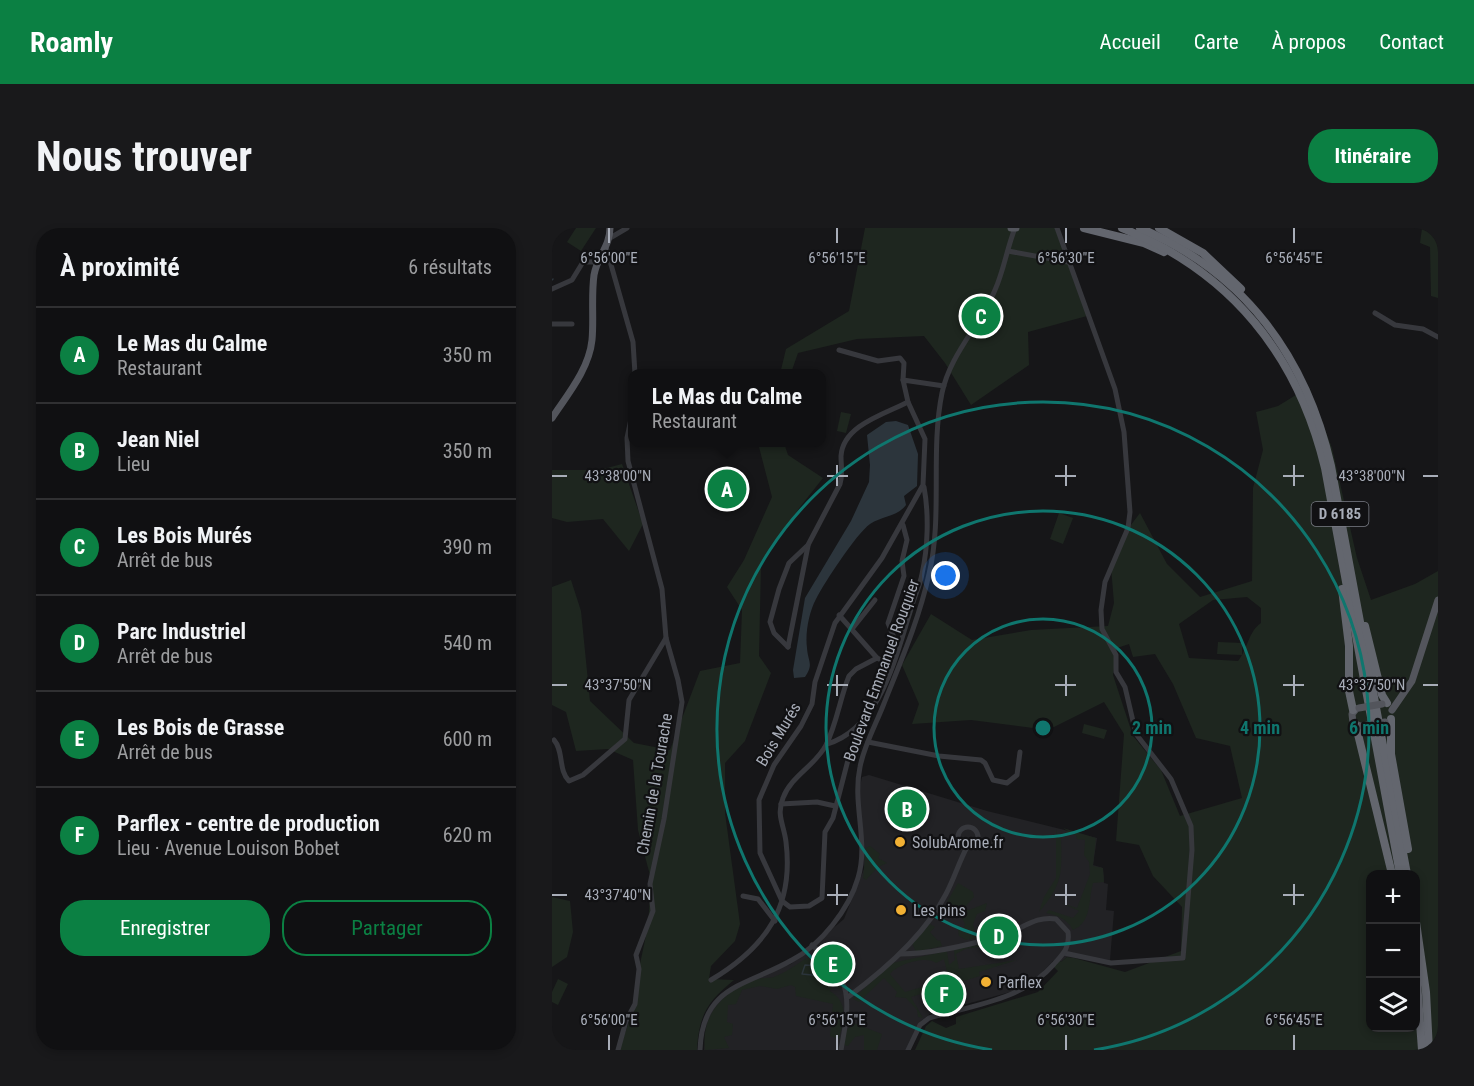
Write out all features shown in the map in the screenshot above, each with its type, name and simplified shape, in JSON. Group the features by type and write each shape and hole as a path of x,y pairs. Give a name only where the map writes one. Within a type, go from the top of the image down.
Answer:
{"highway":[{"path":"1084,228 1144,243 1200,270"},
{"name":"D 6185","path":"1122,228 1155,241 1200,270 1242,307 1279,353 1294,380 1318,438 1399,870"},
{"name":"D 6185","path":"1140,228 1179,247 1206,265 1267,322 1301,377 1325,437 1408,870"},
{"path":"1159,228 1212,261 1242,289 1267,322"},
{"path":"1342,563 1349,646 1349,691 1356,709"},
{"path":"1355,600 1373,652 1388,712 1391,754 1408,870"},
{"path":"1359,726 1391,870"},
{"path":"1416,924 1426,992 1429,1050"},
{"path":"1417,978 1422,1050"}],"main road":[{"path":"552,417 575,383 591,350 593,286 598,262 610,238 610,228"},
{"path":"1388,712 1356,709 1352,714 1359,726 1388,712 1412,681 1438,600"}],"street":[{"path":"610,238 627,228"},
{"name":"Boulevard Emmanuel Rouquier","path":"700,1050 702,1029 707,1014 717,1000 734,985 793,960 812,945 844,909 858,879 862,843 857,780 868,742 908,642 931,568 940,403 944,386 952,361 995,291 1011,240 1012,228"},
{"path":"1057,228 1115,389 1128,463 1131,499 1128,528 1105,582 1101,610 1102,629 1116,655 1116,672 1125,687 1136,734 1171,778 1191,826 1192,850 1183,958 1111,963 1064,953"},
{"path":"606,247 633,342 635,369"},
{"path":"1008,251 1068,262"},
{"path":"552,289 572,280 583,262 598,262"},
{"path":"1375,313 1395,325 1423,329 1438,337"},
{"path":"552,324 572,324"},
{"name":"Bois Murés","path":"781,804 788,788 827,744 855,728 872,707 892,665 922,575 927,506 923,485 925,440 908,402 903,380 904,363 900,358 878,361 839,350"},
{"path":"903,380 944,386"},
{"path":"808,545 789,562 770,622 774,633 788,647 808,545 840,484 843,475 841,456 850,436 859,426 908,402"},
{"name":"Chemin de la Tourache","path":"618,1050 626,1021 635,1004 639,969 636,955 653,911 650,884 664,819 680,714 681,692 666,638 662,589 628,461 628,434"},
{"name":"Bois Murés","path":"782,901 758,846 759,800 774,765 801,726 812,704 815,682 839,615 865,584 903,525 923,485"},
{"path":"914,504 927,506"},
{"name":"Bois Murés","path":"900,643 895,640 888,623 904,576 902,561 907,540 903,525"},
{"path":"852,629 875,600"},
{"path":"839,615 877,658 892,665"},
{"path":"554,740 558,745 563,772 568,781 583,775 610,753 627,735 629,700 666,638"},
{"name":"Bois Murés","path":"827,744 849,676 855,669 877,658"},
{"path":"868,742 939,756 981,760 985,762 993,780 1006,783 1017,775 1020,752"},
{"path":"782,901 790,907 802,907 816,903 822,898 825,832 848,760"},
{"path":"711,980 736,965 775,921 787,886 786,840 779,816 781,804 817,802 835,806"},
{"path":"848,997 900,954 917,936 945,896 967,847"},
{"path":"743,896 758,899 775,921"},
{"path":"900,954 999,936 1038,918 1049,918 1062,923 1068,932 1069,943 1064,953 1033,985 1009,996 925,1020 908,1050"},
{"path":"812,945 832,961 848,997 846,1028 841,1050"}],"shaded area":[{"path":"576,228 596,228 581,251 567,242"},
{"path":"865,228 1055,228 1087,316 1028,332 1029,365 971,405 945,363 924,336 857,339 798,353 792,369 781,369 786,349 849,311"},
{"path":"1422,228 1438,228 1438,298 1431,296 1430,247 1420,243"},
{"path":"1309,387 1332,448 1357,558 1371,600 1415,584 1438,571 1438,1050 915,1050 926,1026 932,1021 946,1028 956,1024 956,1017 1038,992 1058,971 1054,967 1059,959 1061,962 1067,957 1074,958 1125,972 1181,951 1182,907 1153,876 1139,845 1116,841 1124,734 1104,702 1048,730 971,720 912,724 919,704 902,665 931,614 972,640 1031,630 1108,626 1114,603 1111,567 1121,538 1140,513 1167,564 1200,597 1252,581 1253,488 1263,450 1256,412 1278,406","holes":["1247,597 1261,608 1261,623 1253,631 1238,661 1189,658 1179,624 1213,600","1129,644 1133,657 1155,654 1173,684 1196,738 1230,746 1242,798 1180,816 1161,770 1133,736 1113,675 1117,648"]},
{"path":"841,412 851,414 846,433 837,431"},
{"path":"896,421 908,425 918,454 917,486 904,496 906,505 902,509 875,521 864,529 833,570 816,599 810,616 807,629 809,669 805,677 794,678 793,670 805,598 851,521 869,482 867,435 886,422"},
{"path":"759,447 785,447 788,455 823,478 800,507 761,565 759,656 771,673 745,741 725,763 725,813 740,924 735,941 711,966 709,979 734,980 717,995 706,1010 702,1018 697,1050 619,1050 637,999 640,964 648,926 651,879 638,830 633,760 608,749 576,751 566,712 552,705 552,587 571,580 581,611 590,701 634,743 670,750 700,671 740,663 742,610 727,587 744,560 772,497"},
{"path":"622,464 643,524 629,551 603,519 567,522 552,518 552,470 599,470"},
{"path":"1059,513 1073,518 1063,544 1050,539"},
{"path":"1218,642 1242,643 1242,655 1217,654"},
{"path":"1084,724 1107,730 1104,739 1082,733"},
{"path":"869,775 987,811 1097,838 1093,865 1103,868 1104,883 1108,884 1106,910 1114,911 1110,960 1067,957 1061,962 1059,959 1053,961 1038,977 1014,991 930,1014 921,1021 906,1050 704,1050 707,1021 716,1004 746,982 791,964 844,919 864,869 859,792 862,777"},
{"path":"1063,828 1096,838 1093,866 1103,868 1104,882 1093,883 1086,916 1083,922 1073,930 1062,918 1046,913 1049,910 1073,918 1079,911 1062,903 1077,908 1090,874 1089,862 1084,855 1085,840 1077,839 1076,835 1066,833 1068,831"},
{"path":"1056,829 1058,838 1061,838 1061,869 1053,894 1039,912 1044,897 1056,878"},
{"path":"870,846 880,854 878,858 887,863 878,867 866,880 863,878 866,848"},
{"path":"958,883 973,892 974,897 964,908 969,910 987,903 985,911 977,914 973,924 976,938 966,940 959,936 958,930 963,930 965,924 959,912 956,913 957,907 947,902"},
{"path":"552,897 570,901 573,932 567,957 552,967"},
{"path":"930,924 935,927 930,932 938,941 940,940 942,946 916,952 912,943"},
{"path":"983,944 984,946 965,949 956,954 959,969 1017,960 979,972 980,976 911,997 923,1018 918,1017 917,1010 906,998 895,997 897,992 884,978 859,1002 853,999 892,963 947,951 949,965 955,960 954,950","holes":["944,959 948,976 953,978 905,992 890,974 899,967 919,960 936,963"]},
{"path":"817,953 832,966 841,990 833,986 830,991 843,1006 839,1039 830,1036 833,1004 796,996 795,987 791,985 777,989 760,986 742,990 736,1004 728,1005 727,1022 733,1024 732,1035 724,1037 729,1048 705,1050 707,1025 711,1014 726,996 746,983 781,974"},
{"path":"558,979 568,984 558,1005 552,1002 552,992"},
{"path":"853,1023 882,1034 877,1050 864,1050 864,1035 855,1037 848,1046 844,1045 846,1031"}],"waterway":[{"path":"805,965 820,966 822,976 802,974 805,965"}],"place":[{"name":"Les Bois Murés","path":"981,316"},
{"name":"Le Mas du Calme","path":"727,489"},
{"name":"Jean Niel","path":"907,809"},
{"name":"SolubArome.fr","path":"900,842"},
{"name":"Les pins","path":"901,910"},
{"name":"Parc Industriel","path":"999,936"},
{"name":"Les Bois de Grasse","path":"833,964"},
{"name":"Parflex","path":"986,982"},
{"name":"Parflex - centre de production","path":"944,994"}]}
